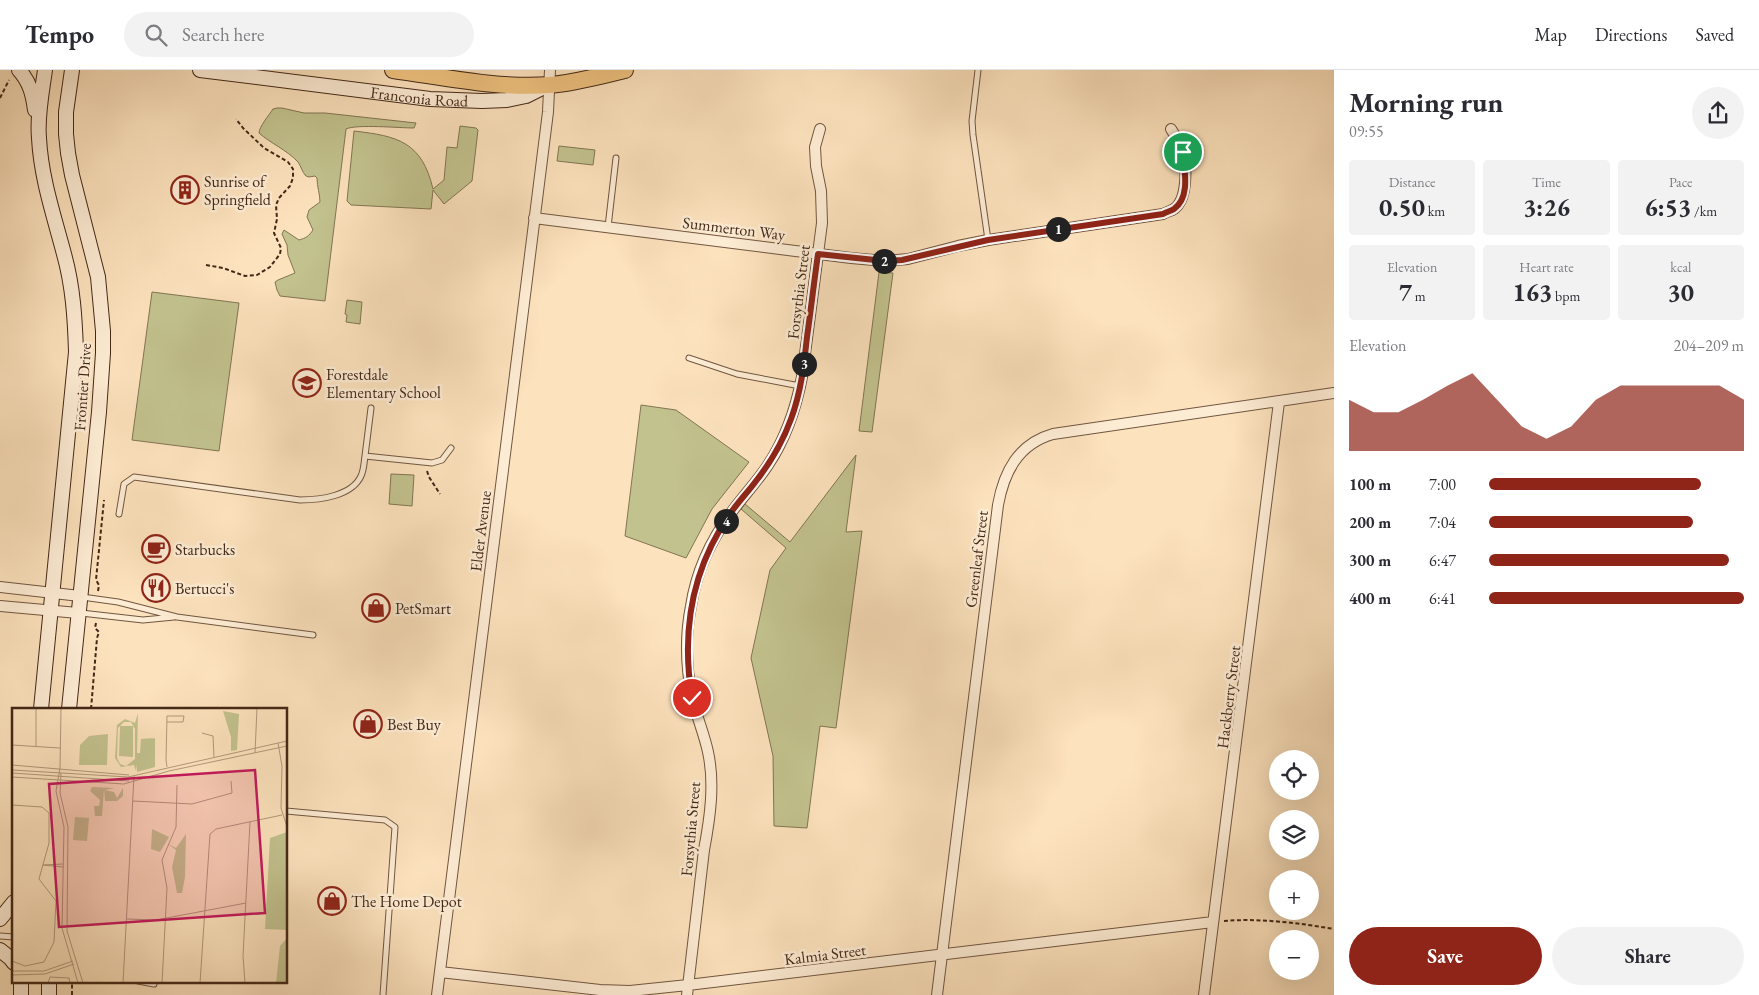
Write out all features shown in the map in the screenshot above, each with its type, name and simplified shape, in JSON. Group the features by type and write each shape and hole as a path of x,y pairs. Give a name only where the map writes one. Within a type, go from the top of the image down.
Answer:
{"main road":[{"name":"Frontier Drive","path":"41,708 73,393 76,332 70,282 44,181 38,137 45,70"},
{"name":"Frontier Drive","path":"69,708 102,379 103,331 98,277 68,154 66,112 72,70"},
{"name":"Franconia Road","path":"200,70 430,99 482,101 507,100 526,96 549,78"},
{"name":"Franconia Road","path":"394,70 500,84 530,86 549,78 585,80 625,70"},
{"path":"16,72 28,83 32,94 38,137"},
{"path":"0,920 12,905"},
{"path":"0,950 12,960"},
{"path":"49,982 49,995"}],"street":[{"name":"Elder Avenue","path":"437,995 548,112 549,78"},
{"name":"Summerton Way","path":"534,218 818,254 885,261 902,260 988,240 1163,214 1180,202 1184,191 1183,152 1171,129"},
{"name":"Forsythia Street","path":"688,990 703,859 709,826 711,794 708,752 692,698 688,674 687,639 690,607 700,572 714,541 730,513 769,464 782,440 791,418 800,386 823,209 816,166 816,147 820,130"},
{"name":"Greenleaf Street","path":"937,995 998,505 1004,477 1010,465 1020,452 1033,442 1053,434 1334,393"},
{"name":"Hackberry Street","path":"1204,995 1279,402"},
{"path":"0,587 80,596"},
{"path":"0,606 78,613"},
{"name":"Kalmia Street","path":"440,972 600,990 688,990 942,955 1213,922"}],"lane":[{"path":"978,70 972,121 988,240"},
{"path":"608,228 616,158"},
{"path":"689,358 737,374 800,386"},
{"path":"119,514 124,484 134,477 300,500 314,500 341,493 356,484 360,478 365,456 371,408"},
{"path":"365,456 427,464 442,460 450,448"},
{"path":"80,596 118,602 177,617 313,635"},
{"path":"78,613 143,620 177,617"},
{"path":"288,811 386,820 395,827 383,995"},
{"path":"143,982 154,984"}],"path":[{"path":"0,98 16,72"},
{"path":"206,265 223,268 245,276 257,275 270,267 280,254 281,248 274,233 277,219 276,205 279,198 290,186 293,178 293,169 288,162 264,148 236,119"},
{"path":"427,464 428,477 440,494"},
{"path":"1213,922 1239,920 1311,925 1334,929"},
{"path":"72,982 72,995"}],"green space":[{"path":"277,108 304,113 325,113 416,123 414,128 368,126 346,129 325,301 280,296 275,282 295,273 282,234 284,230 299,240 307,237 313,230 307,217 309,210 320,202 317,178 315,176 306,176 294,158 259,133 262,124 273,109"},
{"path":"460,126 476,128 478,130 472,181 444,204 433,190 431,209 351,205 347,201 354,131 395,139 406,144 415,151 422,161 433,189 444,180 447,147 457,148"},
{"path":"559,146 595,150 593,165 557,161"},
{"path":"879,272 893,273 872,432 859,431"},
{"path":"152,292 239,303 219,451 132,440"},
{"path":"347,300 362,302 360,324 346,322"},
{"path":"641,405 676,410 749,462 712,509 686,558 625,536"},
{"path":"856,455 846,532 862,531 836,728 820,726 807,828 774,826 773,756 751,658 770,570 786,548 741,509 745,504 790,542"},
{"path":"391,474 414,475 412,506 389,504"}],"place":[{"name":"Sunrise of Springfield","path":"185,190"},
{"name":"Forestdale Elementary School","path":"307,383"},
{"name":"Starbucks","path":"156,549"},
{"name":"Bertucci's","path":"156,588"},
{"name":"PetSmart","path":"376,608"},
{"name":"Best Buy","path":"368,724"},
{"name":"The Home Depot","path":"332,901"}],"route":[{"path":"692,698 688,674 687,639 690,607 694,590 706,556 714,541 730,513 769,464 791,418 802,377 818,254 885,261 902,260 988,240 1163,214 1180,202 1184,191 1183,152"}]}
